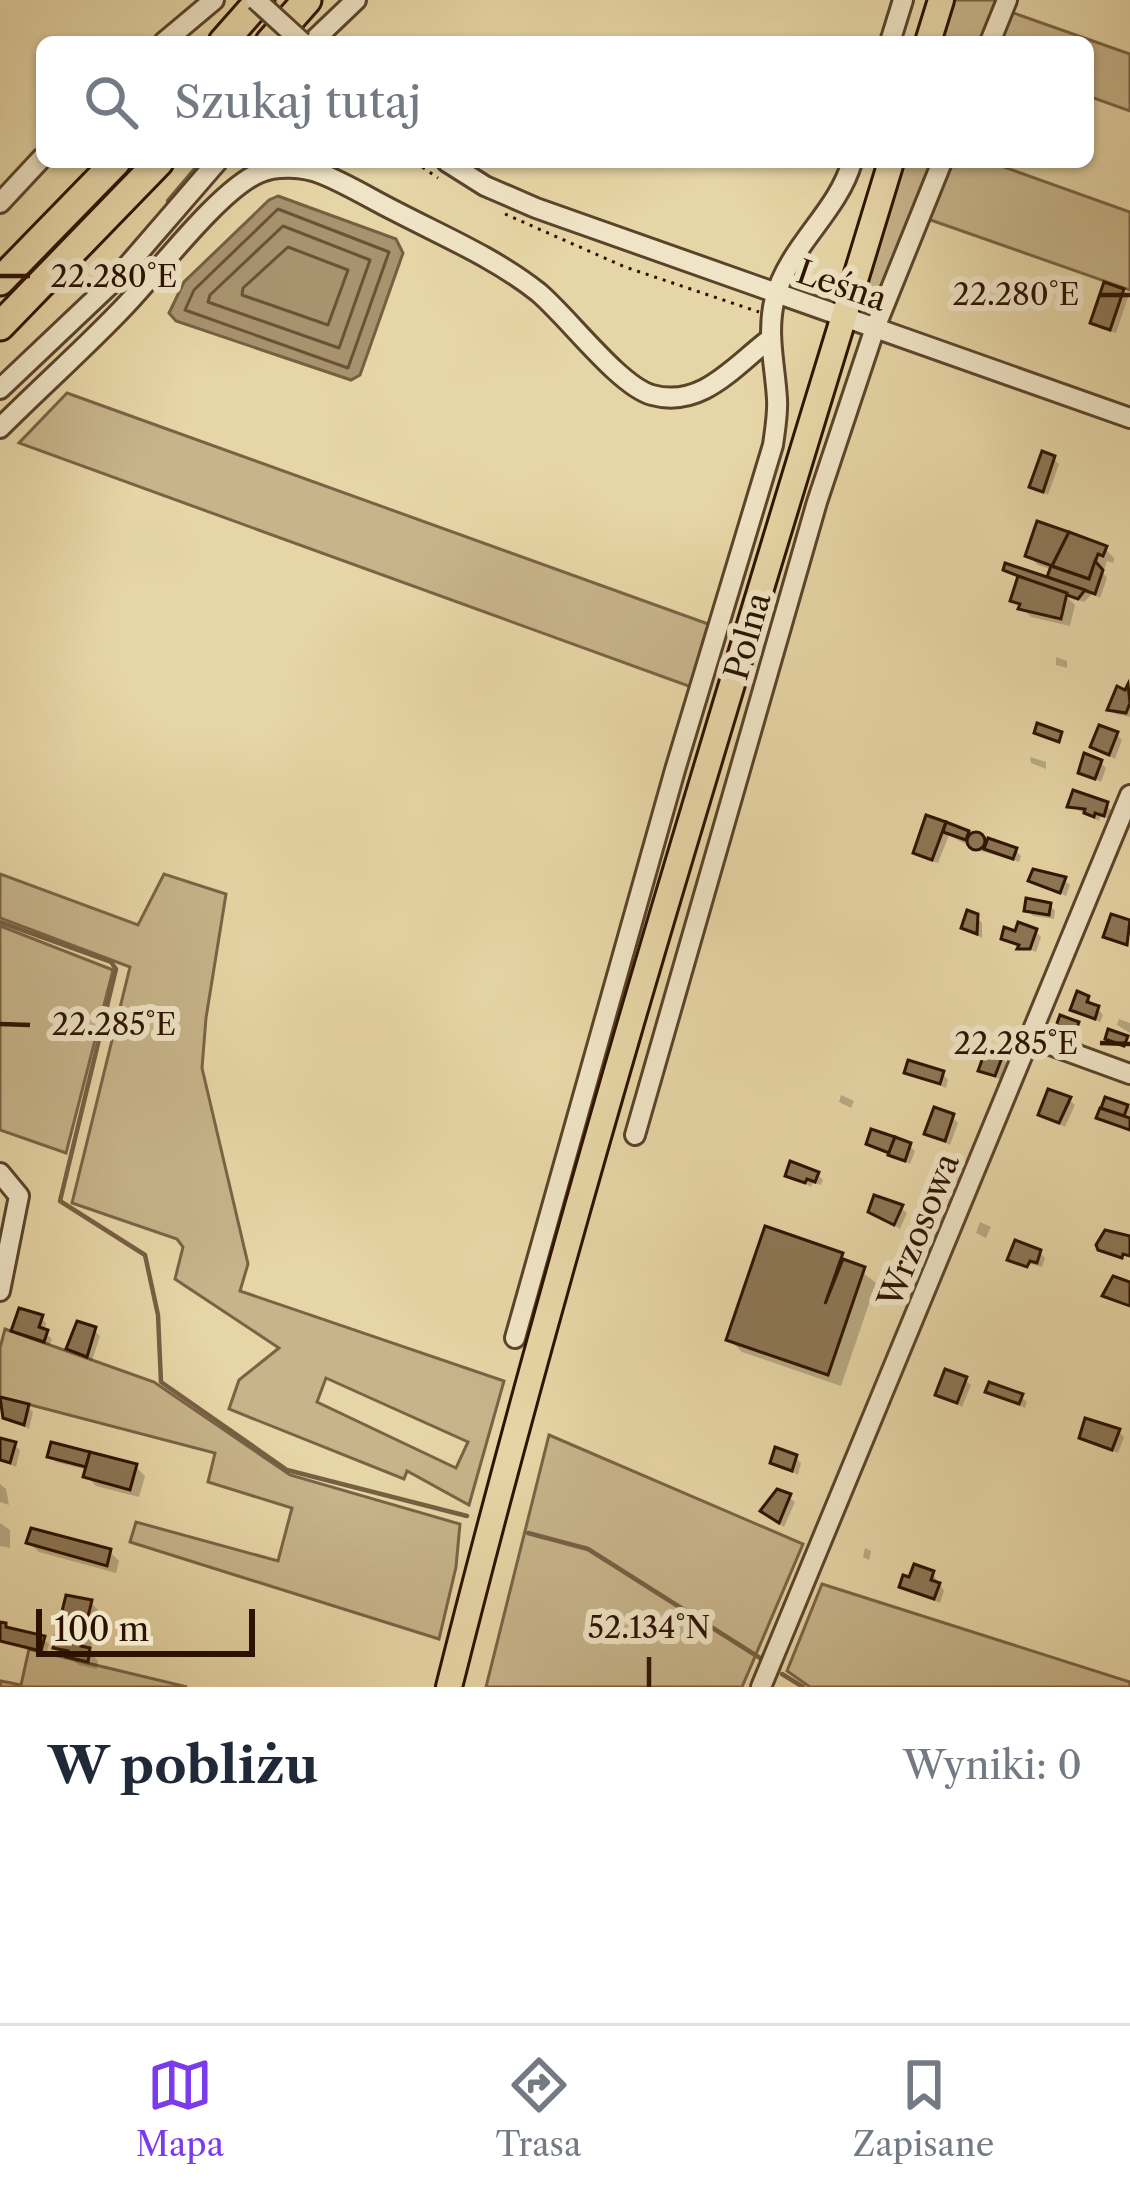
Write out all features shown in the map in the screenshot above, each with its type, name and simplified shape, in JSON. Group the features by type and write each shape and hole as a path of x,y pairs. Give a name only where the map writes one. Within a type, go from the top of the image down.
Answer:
{"highway":[{"path":"228,36 258,0"},
{"path":"275,36 308,0"},
{"path":"0,281 110,168"},
{"path":"0,326 153,168"}],"main road":[{"path":"930,36 941,0"},
{"path":"448,1687 614,1082 740,649 889,168"},
{"path":"460,1687 491,1534"}],"street":[{"path":"171,36 214,0"},
{"path":"258,0 296,36"},
{"path":"318,36 356,0"},
{"path":"892,36 903,0"},
{"path":"992,36 1007,0"},
{"path":"0,203 36,164"},
{"path":"0,389 115,280 213,168"},
{"path":"515,1337 675,770 773,445 778,403 770,339 776,293 796,255 844,188 850,168"},
{"name":"Polna","path":"635,1136 817,502 875,328 940,168"},
{"path":"0,428 120,311 222,202 247,178 266,170 319,172 485,257 535,290 576,326 620,376 652,395 703,391 731,374 770,339"},
{"name":"Leśna","path":"444,170 536,208 1130,418"},
{"name":"Wrzosowa","path":"761,1687 1130,795"},
{"path":"1030,1038 1130,1074"},
{"path":"0,1173 19,1196 0,1291"}],"path":[{"path":"497,210 625,267 771,316"}],"shaded area":[{"path":"953,0 1001,0 986,36 942,36"},
{"path":"1008,11 1079,36 998,36"},
{"path":"1094,41 1130,54 1130,111 1094,98"},
{"path":"901,168 933,168 872,313 860,310"},
{"path":"945,168 1007,168 1130,212 1130,290 925,218"},
{"path":"67,393 711,625 694,688 19,443"},
{"path":"0,874 138,925 164,874 226,894 202,1068 248,1264 240,1291 504,1381 469,1505 407,1471 404,1479 229,1409 239,1380 279,1348 175,1279 183,1247 177,1239 72,1203 130,967 0,918","holes":["326,1378 468,1442 456,1468 317,1402"]},
{"path":"0,926 113,970 66,1153 0,1130"},
{"path":"5,1329 154,1382 290,1475 460,1524 456,1567 439,1639 130,1542 136,1522 278,1561 292,1508 208,1482 215,1453 0,1397"},
{"path":"549,1435 803,1544 742,1687 486,1687"},
{"path":"822,1584 1130,1682 1130,1687 810,1687 787,1671"},
{"path":"29,1649 187,1687 0,1687 1,1681 21,1685"}],"water":[{"path":"278,196 396,239 403,253 360,375 351,380 176,321 169,313 184,282"}],"building":[{"path":"1104,282 1124,289 1110,330 1090,323"},
{"path":"1042,451 1055,456 1043,492 1029,487"},
{"path":"1037,521 1069,532 1052,566 1025,556"},
{"path":"1069,532 1107,546 1103,556 1098,554 1089,579 1052,566"},
{"path":"1095,561 1103,570 1095,594 1047,577 1051,566 1089,579"},
{"path":"1005,563 1085,590 1078,599 1003,570"},
{"path":"1018,576 1067,593 1061,619 1018,609 1020,604 1010,601"},
{"path":"1128,684 1126,713 1107,710 1117,686 1125,690"},
{"path":"1037,723 1062,732 1059,742 1034,733"},
{"path":"1099,725 1118,732 1109,755 1090,747"},
{"path":"1084,753 1102,760 1095,779 1078,773"},
{"path":"1073,790 1108,802 1104,816 1067,807"},
{"path":"926,815 946,822 932,860 913,853"},
{"path":"946,822 969,831 966,840 943,832"},
{"path":"976,832 985,841 976,850 967,841"},
{"path":"988,838 1017,848 1013,859 984,849"},
{"path":"1033,869 1066,877 1060,893 1028,881"},
{"path":"1026,898 1051,903 1049,915 1024,911"},
{"path":"967,910 978,914 977,934 961,928"},
{"path":"1111,914 1130,920 1127,945 1103,937"},
{"path":"1018,922 1037,929 1030,949 1017,949 1019,945 1001,939 1004,927 1015,931"},
{"path":"1077,991 1099,1006 1095,1019 1070,1010"},
{"path":"1060,1015 1079,1022 1075,1033 1068,1035 1056,1026"},
{"path":"1108,1029 1128,1036 1124,1046 1105,1039"},
{"path":"986,1049 1003,1055 995,1076 978,1071"},
{"path":"908,1060 944,1071 940,1084 904,1073"},
{"path":"1048,1089 1071,1097 1059,1123 1038,1115"},
{"path":"1105,1097 1128,1105 1124,1116 1101,1108"},
{"path":"934,1107 954,1114 945,1141 924,1134"},
{"path":"1100,1108 1130,1118 1130,1130 1096,1118"},
{"path":"871,1129 895,1137 889,1153 866,1144"},
{"path":"895,1137 911,1143 905,1161 888,1155"},
{"path":"790,1161 819,1172 815,1182 785,1176"},
{"path":"874,1195 903,1205 894,1225 868,1212"},
{"path":"765,1226 843,1253 825,1304 843,1259 865,1267 828,1375 726,1340"},
{"path":"1105,1230 1130,1236 1130,1256 1098,1250"},
{"path":"1015,1240 1041,1250 1037,1263 1030,1261 1027,1267 1007,1260"},
{"path":"1113,1276 1130,1282 1130,1306 1102,1296"},
{"path":"19,1308 43,1315 39,1327 48,1330 44,1342 11,1331"},
{"path":"77,1321 96,1327 87,1357 66,1349"},
{"path":"945,1369 967,1377 957,1403 935,1395"},
{"path":"989,1382 1023,1394 1019,1404 985,1392"},
{"path":"0,1397 29,1404 24,1425 3,1418"},
{"path":"1085,1418 1120,1429 1112,1450 1079,1438"},
{"path":"0,1438 16,1442 10,1463 0,1460"},
{"path":"51,1442 90,1452 86,1467 47,1457"},
{"path":"775,1447 797,1455 792,1471 770,1463"},
{"path":"90,1452 137,1464 130,1490 83,1477"},
{"path":"777,1489 791,1494 779,1523 760,1511"},
{"path":"31,1528 111,1549 107,1566 26,1543"},
{"path":"914,1564 934,1571 931,1580 940,1583 934,1599 899,1587"},
{"path":"66,1595 92,1600 81,1646 90,1648 88,1662 53,1648"},
{"path":"0,1622 45,1636 41,1651 0,1641"}],"waterway":[{"path":"168,201 196,168"},
{"path":"0,922 111,962 116,969 60,1201 145,1255 158,1315 161,1382 287,1470 467,1516"},
{"path":"528,1533 588,1549 760,1658"},
{"path":"782,1674 803,1687"}]}
